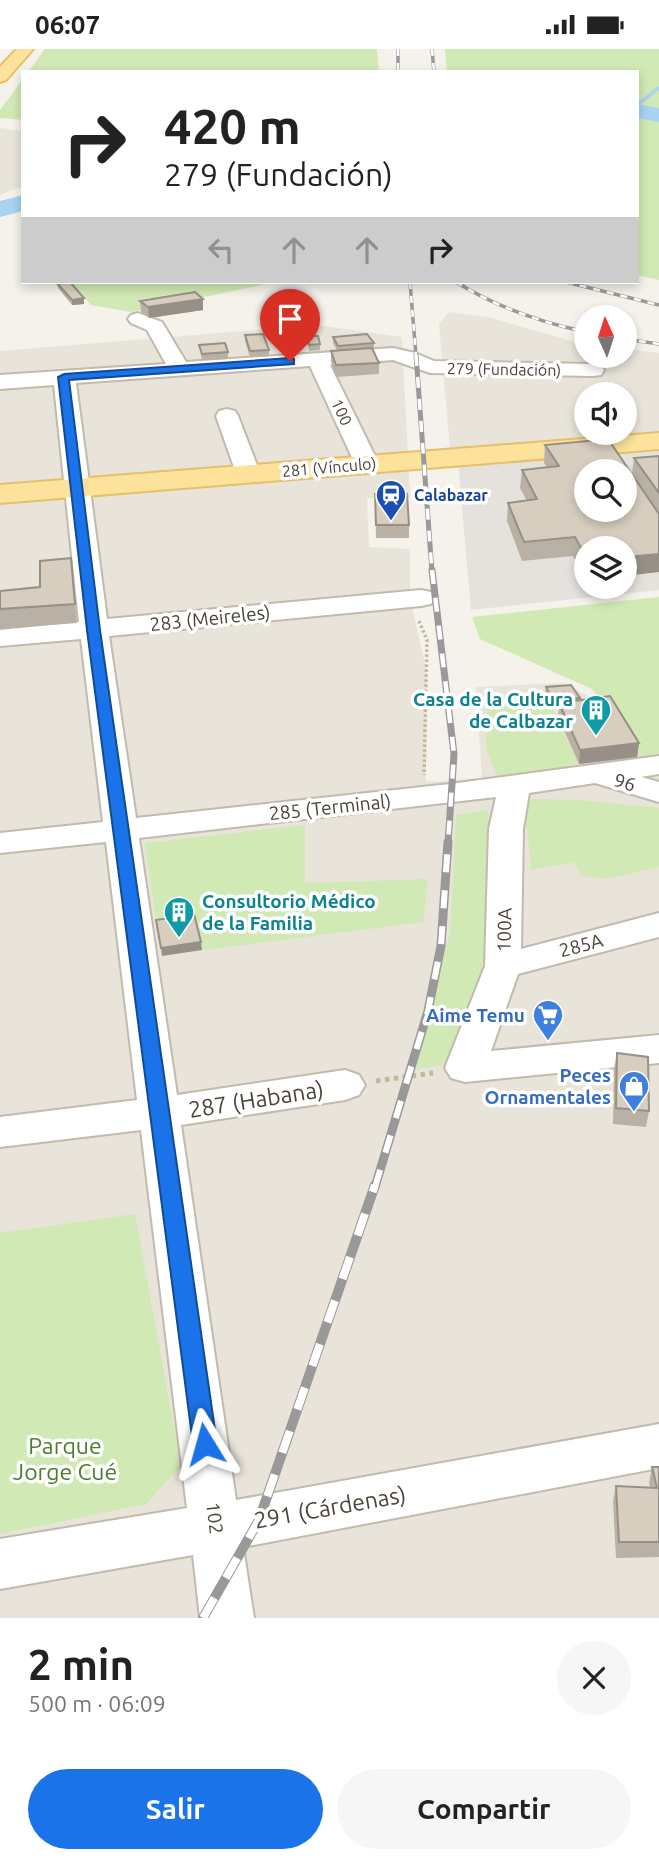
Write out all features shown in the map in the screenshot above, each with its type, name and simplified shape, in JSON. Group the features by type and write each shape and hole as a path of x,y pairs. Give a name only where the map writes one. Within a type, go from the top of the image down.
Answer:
{"main road":[{"path":"0,77 25,49"},
{"name":"281 (Vínculo)","path":"637,439 659,441"},
{"name":"281 (Vínculo)","path":"0,493 367,464 574,443"}],"street":[{"path":"138,319 155,326 180,370"},
{"name":"279 (Fundación)","path":"0,382 393,354 408,357 430,367 574,364"},
{"name":"100","path":"317,359 367,464"},
{"name":"102","path":"64,377 94,630 228,1618"},
{"path":"227,416 248,473"},
{"name":"283 (Meireles)","path":"0,638 416,598"},
{"name":"285 (Terminal)","path":"0,843 423,797 659,765"},
{"name":"96","path":"592,773 659,792"},
{"name":"100A","path":"465,1068 503,966 506,829 514,786"},
{"name":"285A","path":"503,966 659,925"},
{"path":"465,1068 659,1049"},
{"name":"287 (Habana)","path":"0,1132 159,1113 345,1085"},
{"name":"291 (Cárdenas)","path":"0,1564 659,1446"}],"path":[{"path":"416,598 427,640 423,797"},
{"path":"345,1085 465,1068"}],"shaded area":[{"path":"0,128 21,131 21,187 0,195"},
{"path":"449,312 488,317 574,342 574,368 637,368 637,350 659,353 659,434 637,435 637,382 574,382 574,440 450,448 439,324"},
{"name":"Calabazar","path":"318,325 402,337 410,498 367,498 369,547 410,549 410,598 427,673 426,782 482,778 476,687 561,683 612,707 655,771 659,771 659,1618 0,1618 0,351"},
{"path":"659,449 659,590 637,592 637,536 574,536 574,599 471,610 458,461"}],"green space":[{"path":"45,49 377,49 379,70 29,70"},
{"path":"445,49 659,49 659,280 639,275 639,70 447,70"},
{"path":"21,82 21,120 0,118 0,110"},
{"path":"73,284 266,284 131,312 91,305"},
{"path":"659,597 659,754 637,757 609,710 592,689 480,639 472,617"},
{"path":"545,694 579,764 499,780 486,748 488,700"},
{"path":"581,800 659,808 659,867 607,879 582,876 573,862 531,870 527,828 519,801"},
{"path":"487,810 495,840 485,969 451,1064 416,1069 450,932 456,815"},
{"path":"305,825 305,883 428,879 423,922 202,950 194,922 157,928 145,843"},
{"name":"Parque Jorge Cué","path":"135,1214 181,1465 146,1504 0,1534 0,1233"}],"building":[{"path":"58,284 72,284 84,298 72,300"},
{"path":"195,292 203,299 148,307 140,301"},
{"path":"263,334 269,350 250,351 245,335"},
{"path":"367,334 374,343 338,346 333,337"},
{"path":"307,336 318,336 320,344 309,345"},
{"path":"225,343 228,352 202,354 199,345"},
{"path":"372,348 379,363 336,365 331,351"},
{"path":"574,442 574,445 612,445 622,459 574,459 574,522 637,522 637,482 659,514 659,554 637,556 637,536 574,536 524,542 508,503 537,499 522,470 559,466 545,445"},
{"path":"659,456 659,493 637,459 634,458"},
{"path":"375,494 407,494 409,525 376,525"},
{"path":"71,558 75,604 0,609 0,591 40,587 40,561"},
{"path":"571,685 580,698 553,701 546,687"},
{"name":"Casa de la Cultura de Calbazar","path":"610,696 639,743 580,750 559,703"},
{"name":"Consultorio Médico de la Familia","path":"194,914 201,942 161,948 156,920"},
{"path":"617,1053 648,1057 649,1111 616,1108"},
{"path":"652,1467 659,1467 659,1542 619,1542 616,1486 657,1488"}],"waterway":[{"path":"639,103 659,88"},
{"path":"639,111 659,115"},
{"path":"0,209 21,204"}],"railway":[{"path":"398,49 398,70"},
{"path":"432,49 434,70"},
{"path":"410,284 416,356"},
{"path":"460,284 519,313 574,329"},
{"path":"574,284 659,305"},
{"path":"637,341 659,344"},
{"path":"416,355 432,572"},
{"path":"432,570 454,754 448,844"},
{"path":"375,1187 428,1011 441,946 448,842"},
{"path":"203,1618 259,1520 375,1185"}],"place":[{"name":"Calabazar","path":"391,522"},
{"name":"Casa de la Cultura de Calbazar","path":"596,737"},
{"name":"Consultorio Médico de la Familia","path":"179,939"},
{"name":"Aime Temu","path":"548,1042"},
{"name":"Peces Ornamentales","path":"634,1113"}],"route":[{"path":"205,1444 94,630 64,377 290,361"}]}
